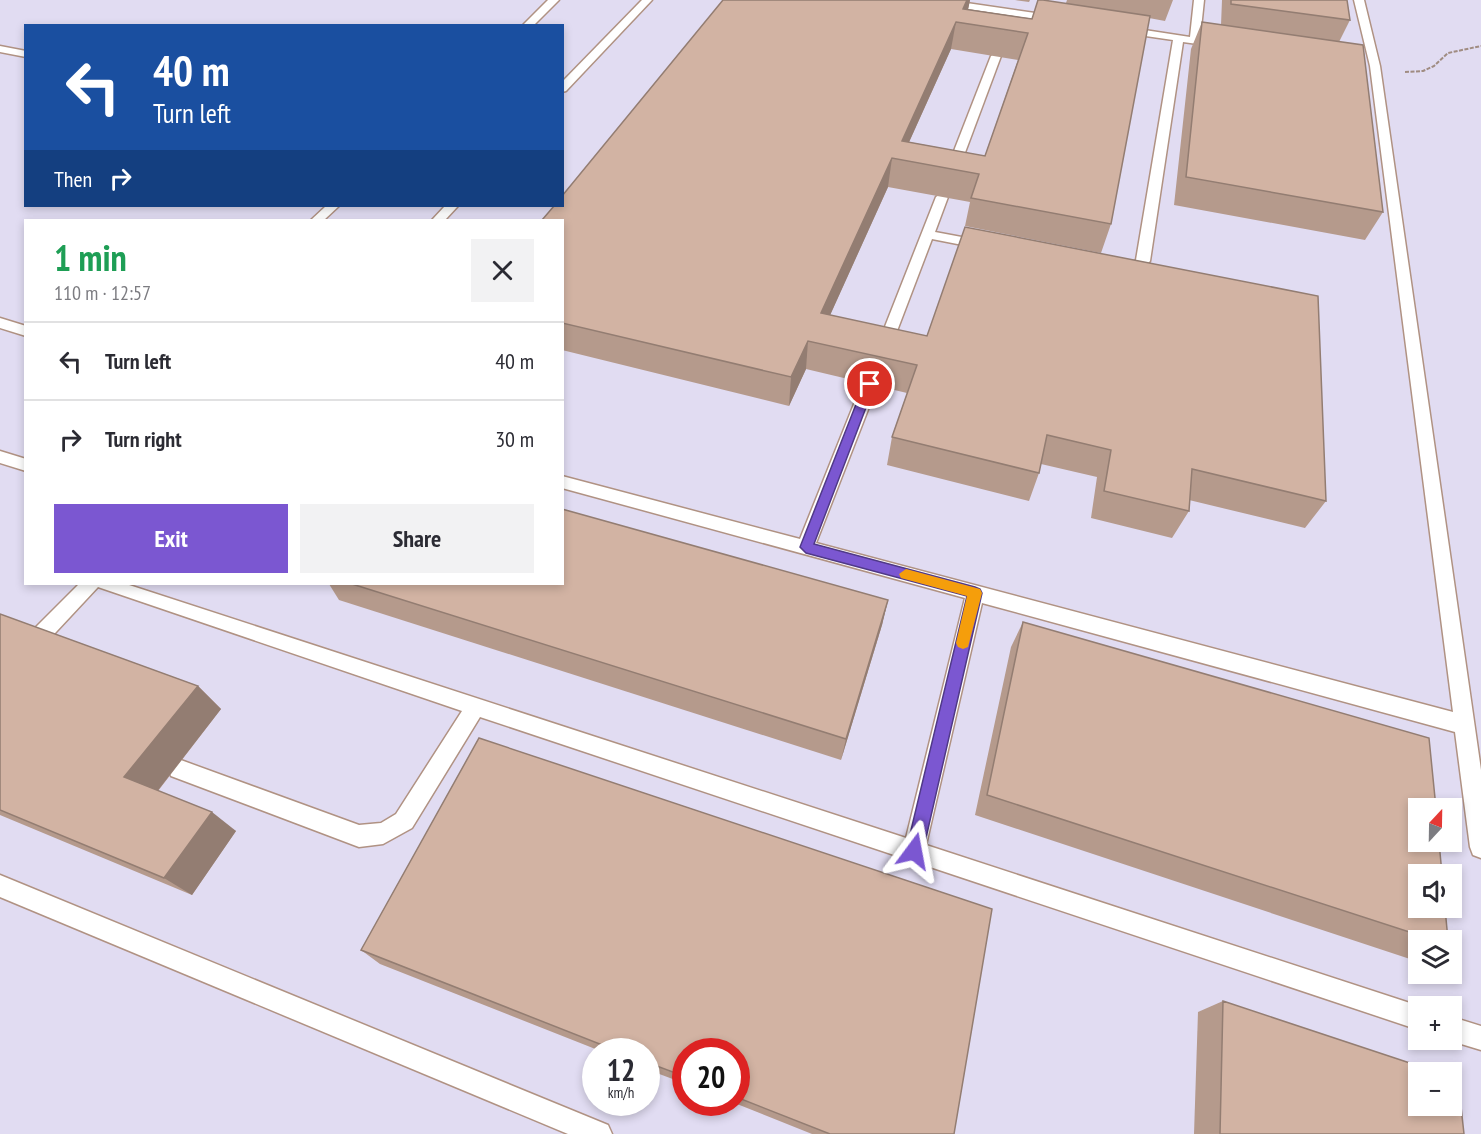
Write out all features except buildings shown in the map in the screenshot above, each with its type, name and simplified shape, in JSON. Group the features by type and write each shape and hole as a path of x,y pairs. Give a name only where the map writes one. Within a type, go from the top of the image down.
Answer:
{"lane":[{"path":"529,24 554,0"},
{"path":"564,87 647,0"},
{"path":"926,0 1011,18 1047,14 1068,21"},
{"path":"1196,40 1199,0"},
{"path":"1359,0 1481,847"},
{"path":"1112,28 1229,45"},
{"path":"1104,270 1131,269 1143,261 1179,38"},
{"path":"0,49 24,54"},
{"path":"949,179 996,56"},
{"path":"880,356 942,197"},
{"path":"318,219 332,207"},
{"path":"439,219 451,207"},
{"path":"927,234 994,248"},
{"path":"0,323 24,330"},
{"path":"806,547 870,384"},
{"path":"0,457 24,464"},
{"path":"564,483 1465,725"},
{"path":"35,640 89,585"},
{"path":"108,585 1408,1014"},
{"path":"914,851 975,593"},
{"path":"178,770 359,836 372,837 388,832 404,821 476,706"},
{"path":"0,886 599,1134"},
{"path":"1462,1032 1481,1038"}],"path":[{"path":"1370,65 1396,71 1424,70 1434,66 1448,53 1481,46"}],"shaded area":[{"path":"0,0 1481,0 1481,1134 0,1134"}],"slow traffic":[{"path":"906,574 975,593 963,643"}],"route":[{"path":"870,384 806,547 975,593 914,851"}]}
